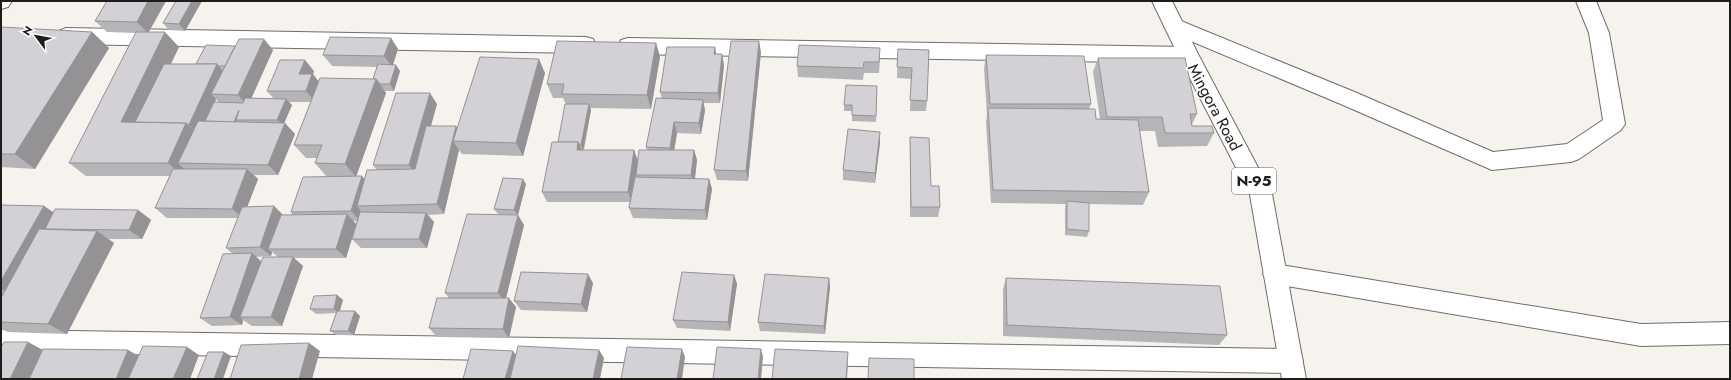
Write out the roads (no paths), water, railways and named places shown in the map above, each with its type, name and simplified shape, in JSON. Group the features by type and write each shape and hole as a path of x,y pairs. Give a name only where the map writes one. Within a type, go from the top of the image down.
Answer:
{"main road":[{"name":"Mingora Road","path":"1162,1 1188,55 1261,194 1292,370"},
{"path":"1174,26 1357,102 1492,161 1571,153 1614,124 1599,33 1586,1"},
{"path":"49,36 1188,55"},
{"path":"1275,274 1641,335 1730,333"},
{"path":"1,341 1292,370"}]}
